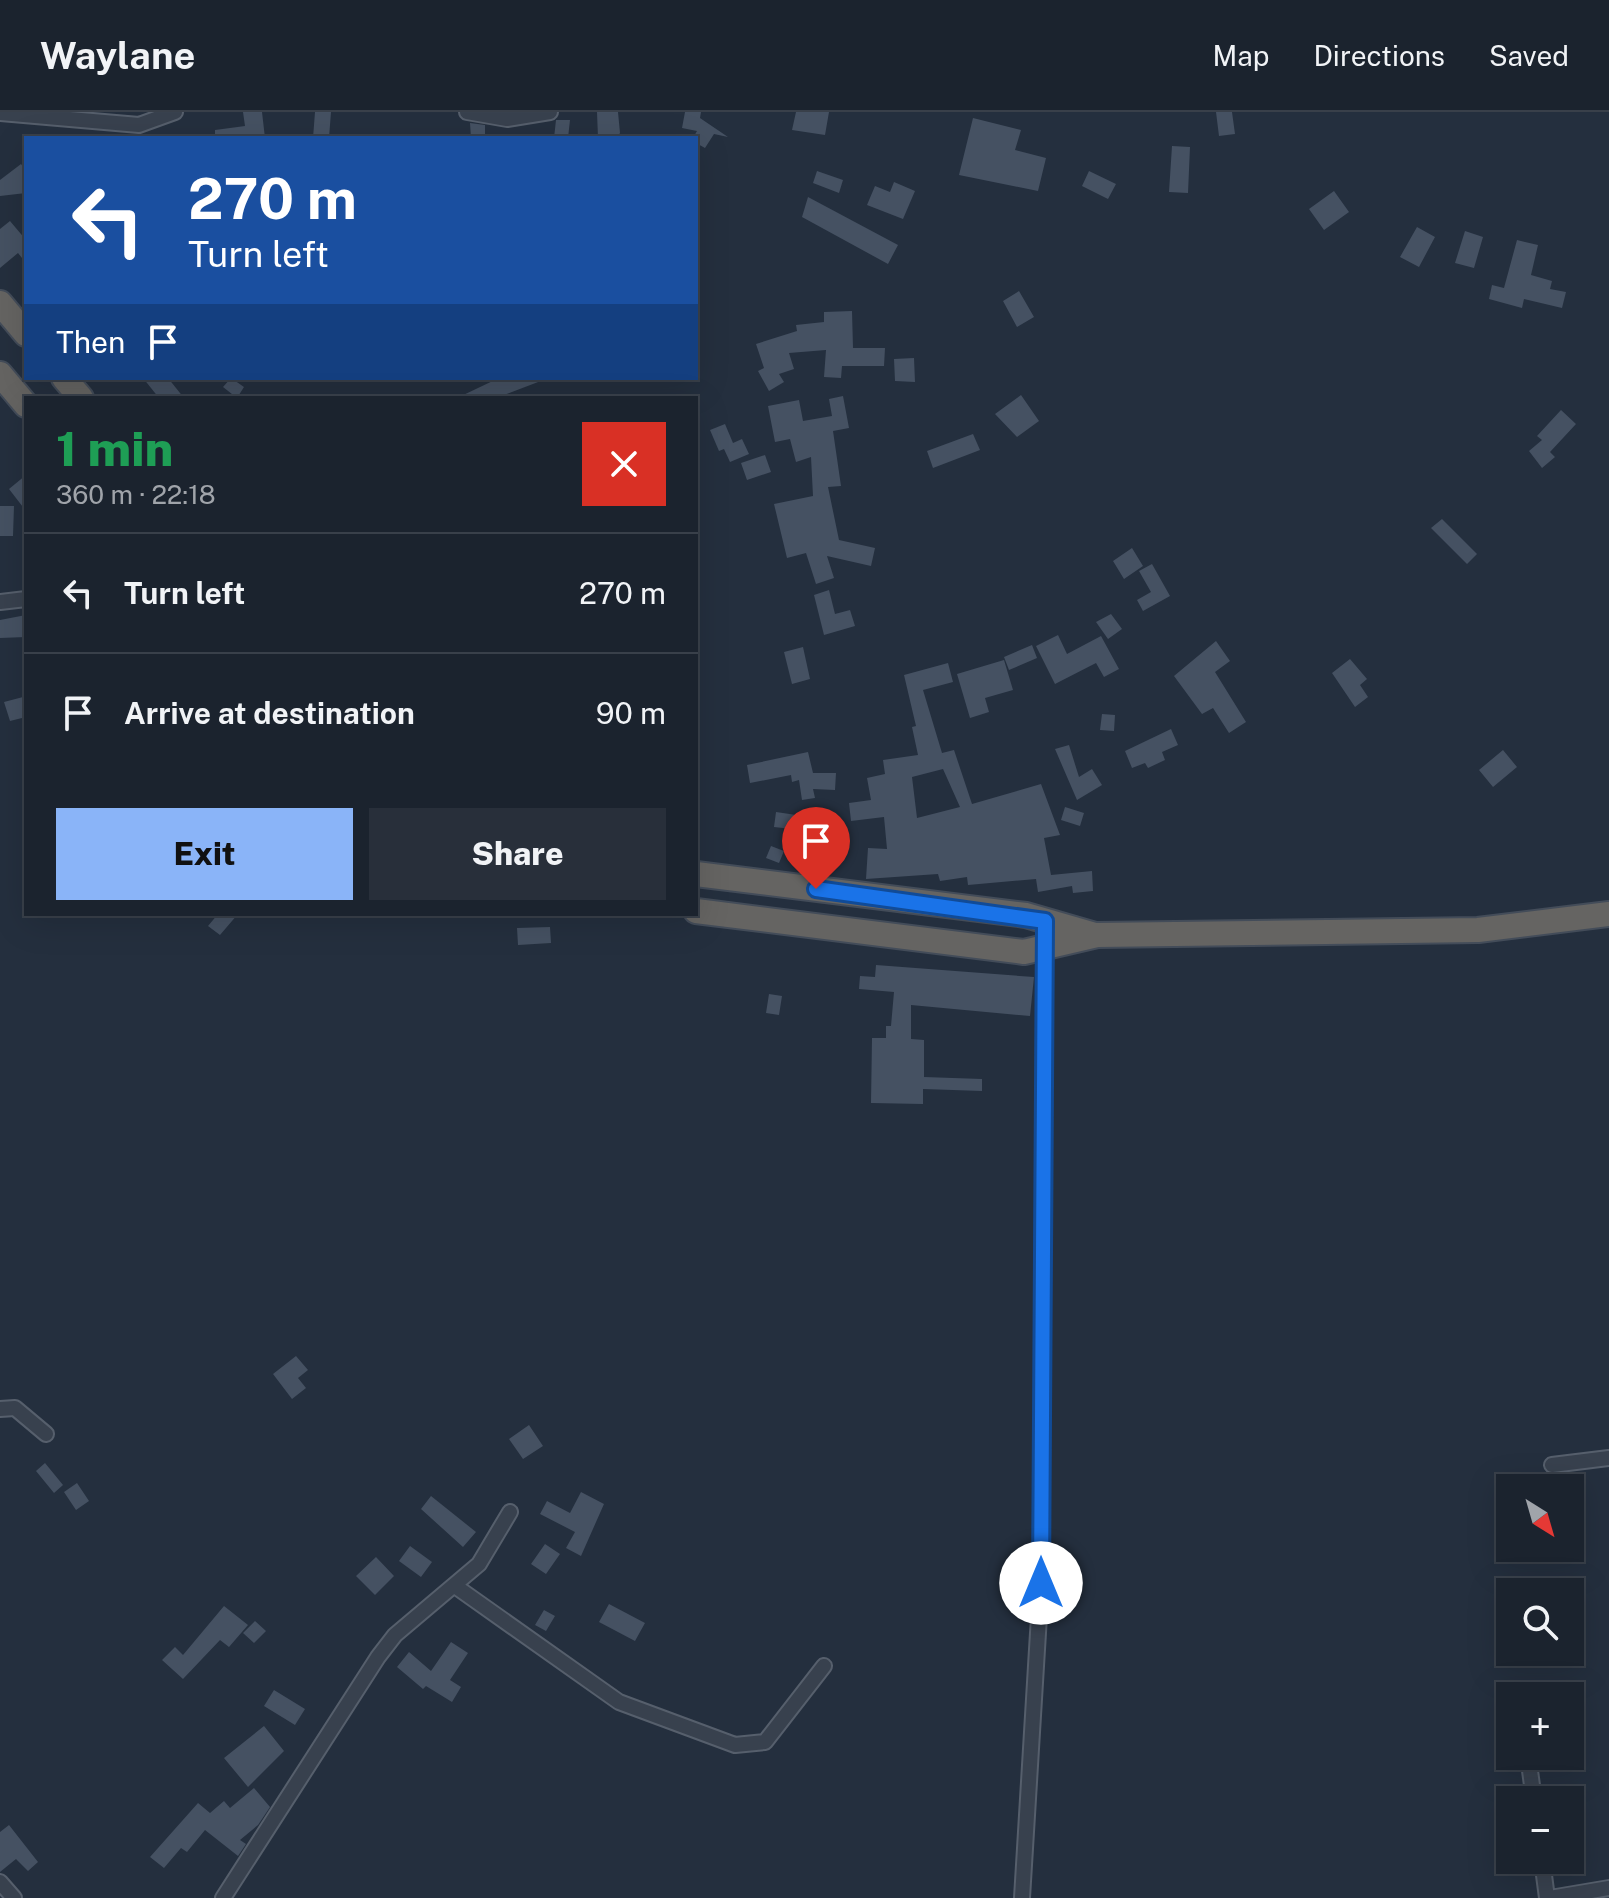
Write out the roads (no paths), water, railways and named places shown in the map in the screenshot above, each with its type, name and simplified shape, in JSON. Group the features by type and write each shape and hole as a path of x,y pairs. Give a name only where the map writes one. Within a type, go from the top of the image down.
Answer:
{"highway":[{"path":"0,303 24,332"},
{"path":"0,374 24,403"},
{"path":"66,380 79,396"},
{"path":"698,874 1045,921 1097,935"},
{"path":"698,911 1024,952 1097,935 1478,930 1609,914"}],"street":[{"path":"0,113 139,125 175,112"},
{"path":"467,112 507,119 550,112"},
{"path":"0,602 24,599"},
{"path":"1022,1898 1041,1583 1045,921"},
{"path":"0,1409 15,1408 46,1434"},
{"path":"1552,1465 1609,1458"},
{"path":"223,1898 378,1657 395,1635 479,1564 510,1512"},
{"path":"455,1586 619,1702 735,1745 765,1742 824,1666"},
{"path":"1545,1874 1549,1898 1609,1888"},
{"path":"0,1882 14,1898"}]}
